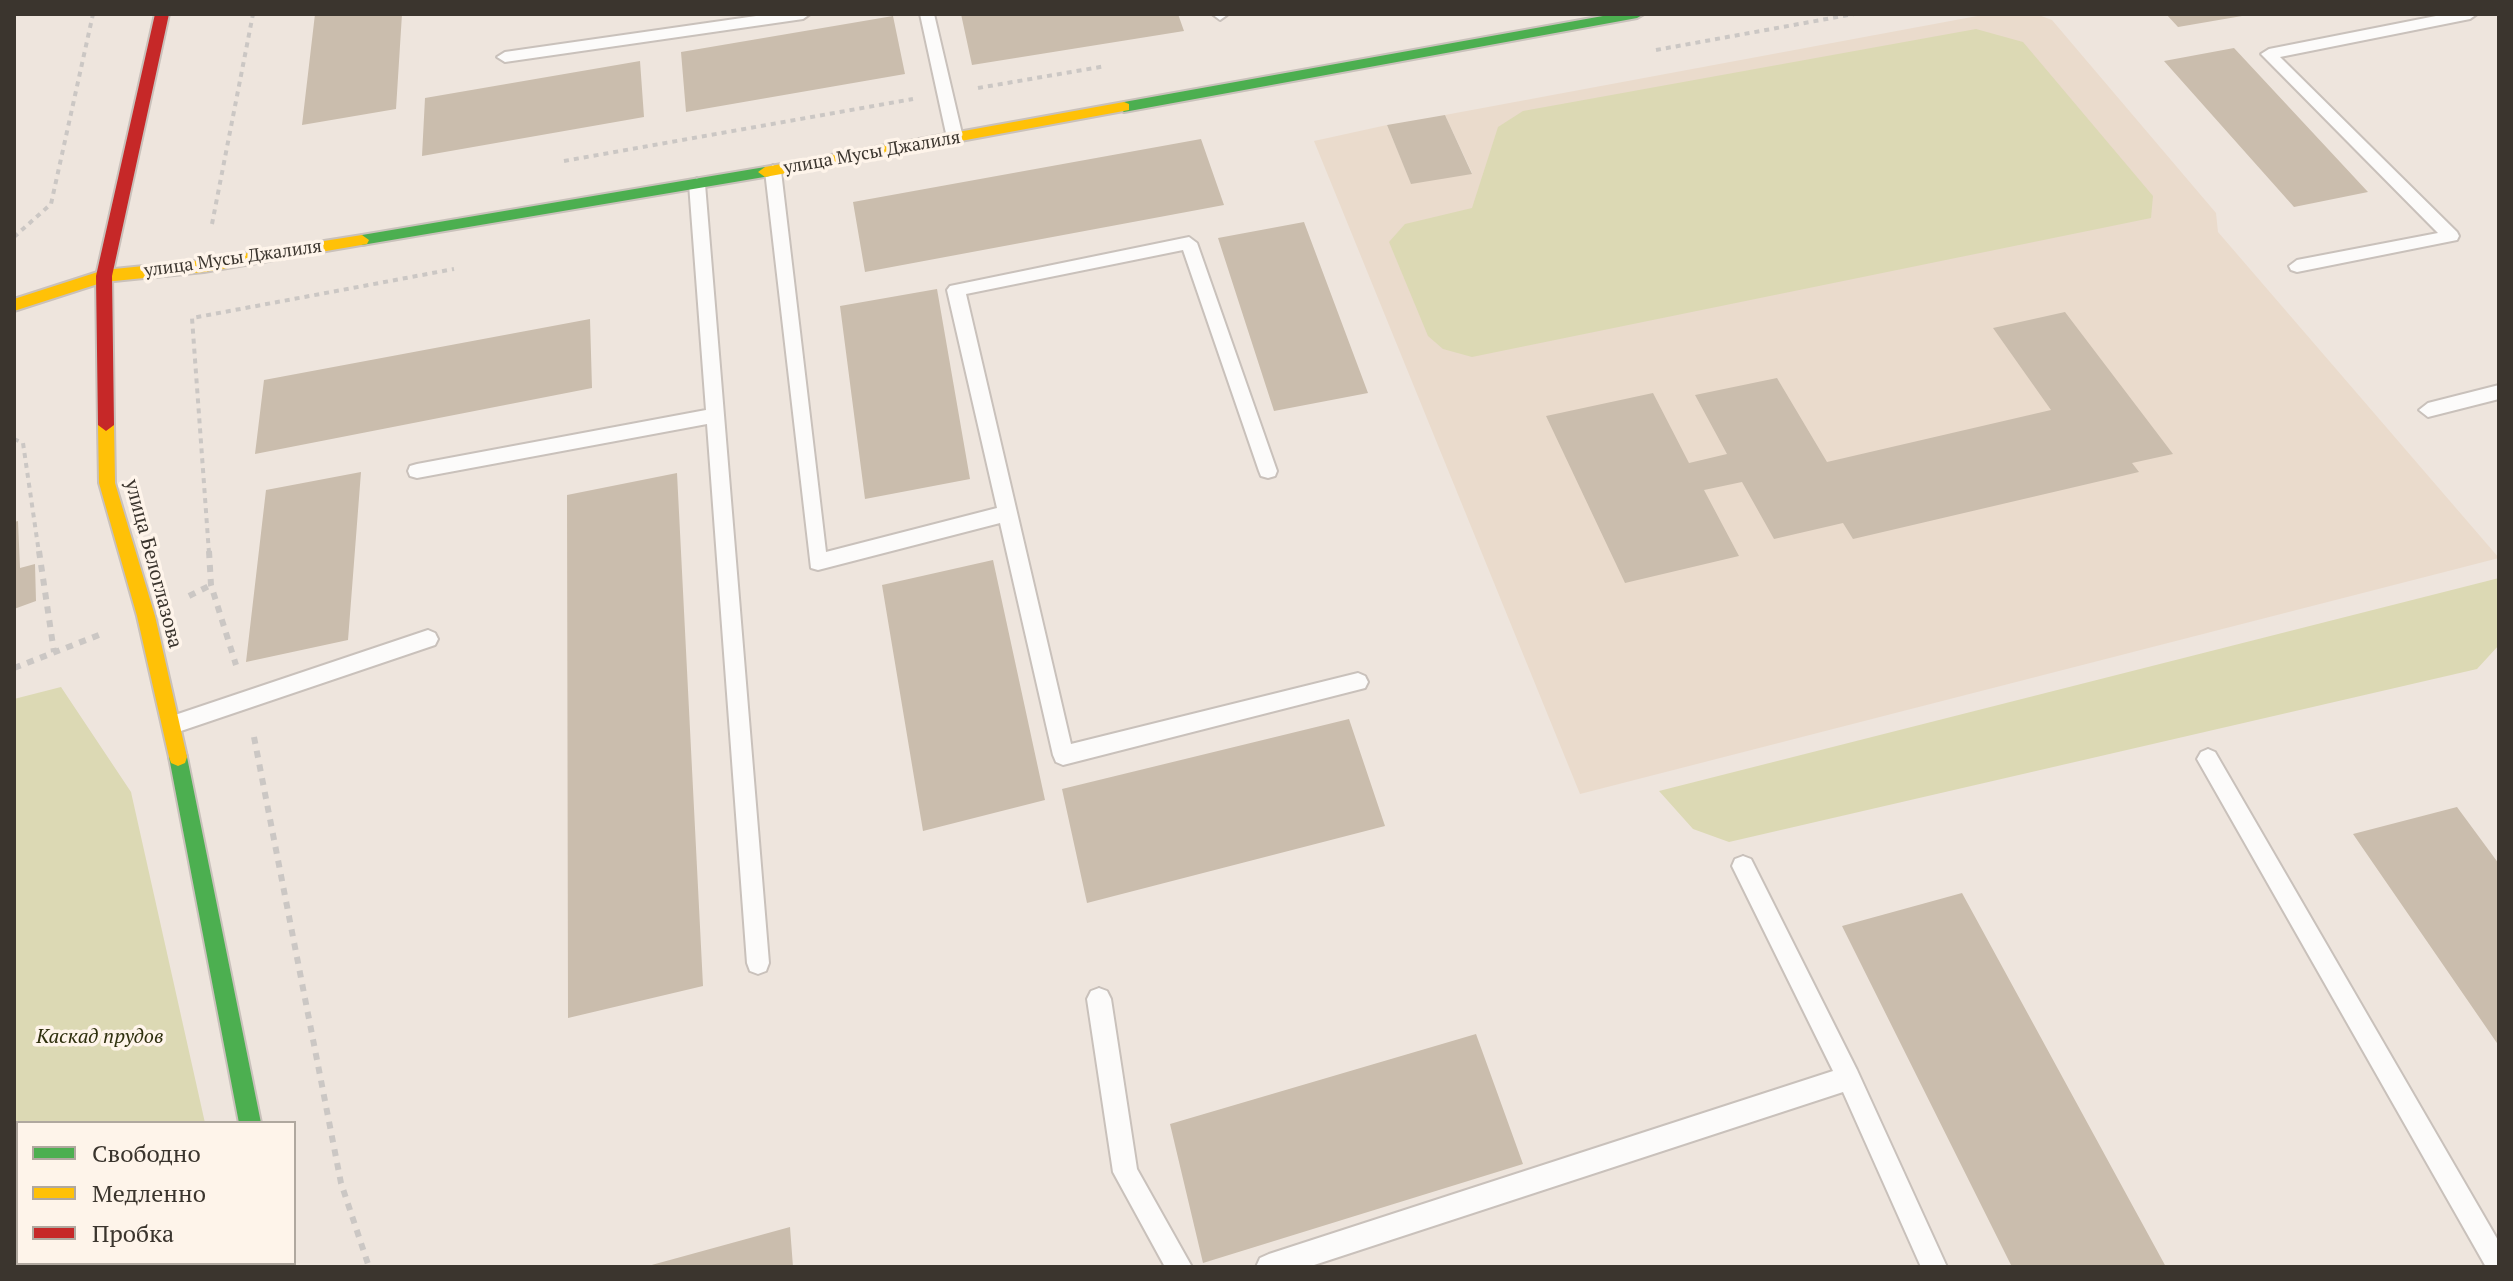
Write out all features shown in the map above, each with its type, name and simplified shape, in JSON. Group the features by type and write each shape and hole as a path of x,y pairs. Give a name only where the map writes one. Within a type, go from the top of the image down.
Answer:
{"street":[{"name":"улица Белоглазова","path":"162,14 104,276 107,483 146,616 172,725 250,1121"},
{"name":"улица Мусы Джалиля","path":"14,305 104,276 204,266 697,184 1637,14"}],"lane":[{"path":"505,57 803,14"},
{"path":"927,14 955,138"},
{"path":"2297,266 2451,236 2269,54 2470,14"},
{"path":"773,171 818,562 1007,513"},
{"path":"697,184 758,963"},
{"path":"1268,471 1189,243 956,290 1063,755 1358,682"},
{"path":"2428,410 2499,392"},
{"path":"417,471 715,415"},
{"path":"172,725 428,639"},
{"path":"2208,759 2499,1266"},
{"path":"1743,866 1849,1078 1934,1267"},
{"path":"1099,999 1125,1172 1179,1267"},
{"path":"1269,1267 1849,1078"}],"path":[{"path":"14,237 51,204 93,14"},
{"path":"227,222 212,225 253,14"},
{"path":"555,163 1113,65"},
{"path":"192,318 204,266"},
{"path":"14,439 23,443 54,652"}],"shaded area":[{"path":"1988,14 2036,14 2052,20 2216,213 2218,232 2499,558 1580,794 1314,141 1387,125 1411,183 1472,173 1445,115"}],"green space":[{"path":"1976,29 2023,42 2153,196 2151,218 1472,357 1443,349 1428,336 1389,242 1405,224 1472,208 1498,127 1523,111"},
{"path":"2499,578 2499,645 2477,669 1729,842 1693,829 1659,791"},
{"name":"Каскад прудов","path":"61,687 131,792 205,1121 16,1121 16,1265 237,1267 14,1267 14,699"}],"building":[{"path":"315,14 402,14 396,109 302,125"},
{"path":"961,14 1178,14 1184,31 972,65"},
{"path":"2166,14 2242,14 2242,16 2178,27"},
{"path":"893,16 905,74 686,112 681,52"},
{"path":"2234,48 2368,192 2294,207 2164,61"},
{"path":"640,61 644,117 422,156 425,98"},
{"path":"1445,115 1472,174 1411,184 1387,125"},
{"path":"1201,139 1224,205 865,272 853,202"},
{"path":"1304,222 1368,393 1274,411 1218,238"},
{"path":"937,289 970,479 865,499 840,306"},
{"path":"2065,312 2173,454 2132,463 2139,472 1853,539 1843,523 1774,539 1742,482 1704,490 1739,556 1625,583 1546,416 1653,393 1689,463 1727,454 1695,395 1777,378 1827,462 2051,410 1993,328"},
{"path":"590,319 592,388 255,454 264,380"},
{"path":"361,472 348,640 246,662 266,490"},
{"path":"677,473 703,986 568,1018 567,495"},
{"path":"18,521 20,568 35,564 36,601 14,609 14,522"},
{"path":"993,560 1045,800 923,831 882,585"},
{"path":"1349,719 1385,826 1087,903 1062,789"},
{"path":"2457,807 2499,864 2499,1046 2353,834"},
{"path":"1962,893 2166,1267 2012,1267 1842,926"},
{"path":"1476,1034 1523,1164 1203,1263 1170,1124"},
{"path":"790,1227 793,1267 648,1267 648,1266"}],"traffic: fast":[{"path":"1124,107 1637,14"},
{"path":"362,240 765,172"},
{"path":"178,757 250,1121"}],"traffic: slow":[{"path":"765,172 1124,107"},
{"path":"14,305 104,276 204,266 362,240"},
{"path":"106,425 107,483 146,616 178,757"}],"traffic: jam":[{"path":"106,425 104,276 162,14"}]}
